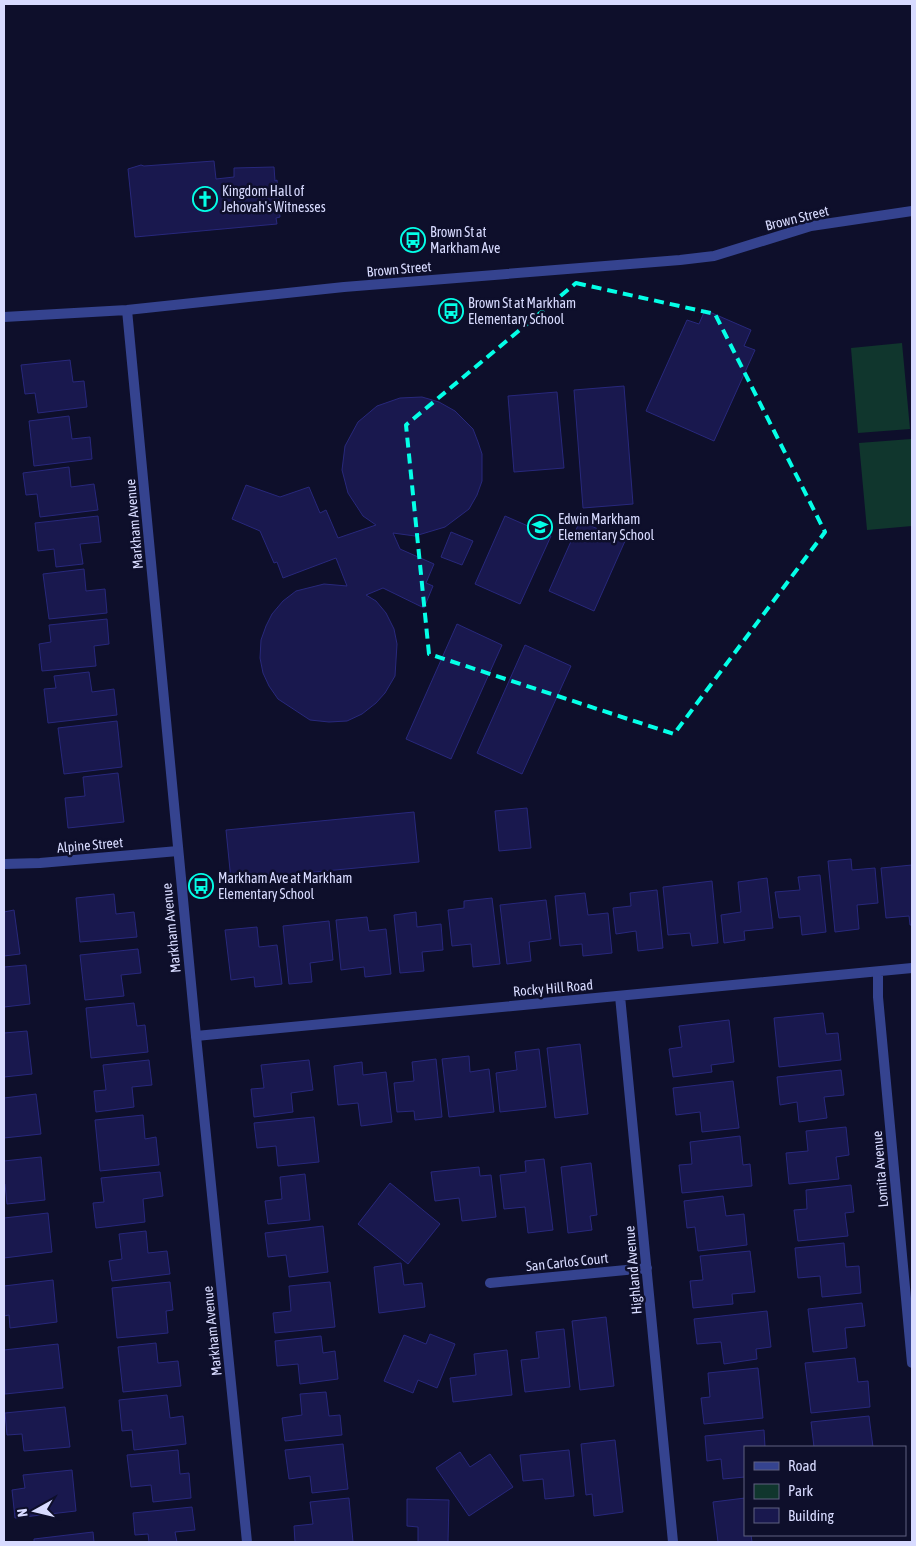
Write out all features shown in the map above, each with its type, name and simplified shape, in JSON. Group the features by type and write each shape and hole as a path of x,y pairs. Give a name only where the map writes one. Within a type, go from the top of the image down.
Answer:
{"street":[{"name":"Brown Street","path":"4,317 127,310 344,287 714,256 811,226 912,211"},
{"name":"Markham Avenue","path":"127,310 178,852 247,1542"},
{"name":"Alpine Street","path":"4,864 178,852"},
{"name":"Rocky Hill Road","path":"196,1036 912,968"},
{"name":"Lomita Avenue","path":"878,972 880,1017 912,1364"},
{"name":"Highland Avenue","path":"620,996 672,1542"},
{"name":"San Carlos Court","path":"490,1283 647,1268"}],"highlighted area":[{"path":"576,283 715,314 825,532 674,734 429,654 406,425"}],"green space":[{"path":"902,343 910,429 858,433 851,348"},
{"path":"911,439 912,526 867,530 859,443"}],"building":[{"name":"Kingdom Hall of Jehovah's Witnesses","path":"214,161 216,179 234,177 234,168 274,167 280,217 276,218 277,224 135,237 128,169 141,165"},
{"path":"705,310 751,330 744,346 755,350 714,441 646,411 687,320 699,324"},
{"path":"70,360 73,382 84,381 87,407 38,413 35,393 25,394 21,365"},
{"path":"624,386 633,504 583,508 574,390"},
{"path":"557,392 564,468 514,472 508,396"},
{"path":"422,397 439,402 455,411 473,429 482,454 482,481 469,509 445,527 415,536 393,533 400,549 434,564 426,583 433,586 424,608 383,588 366,595 376,601 386,613 394,629 397,644 395,676 385,693 362,714 347,721 310,720 278,699 269,686 263,673 260,658 261,640 272,614 283,601 296,591 324,584 347,586 336,558 283,578 277,562 274,563 260,531 232,519 246,485 280,497 309,487 320,513 326,510 338,538 376,525 363,516 348,493 342,470 345,446 358,422 377,406 400,398"},
{"path":"69,416 72,439 90,437 92,459 34,466 29,421"},
{"path":"69,467 71,487 94,484 98,510 40,517 37,494 26,495 23,473"},
{"path":"98,516 101,542 80,544 83,564 56,567 54,549 38,551 35,523"},
{"path":"505,516 551,536 520,604 475,584"},
{"path":"580,521 625,541 594,611 549,591"},
{"path":"451,532 473,541 462,565 441,557"},
{"path":"84,569 86,591 105,589 107,613 49,619 43,574"},
{"path":"107,619 109,644 94,646 96,666 42,671 39,644 51,642 49,625"},
{"path":"457,624 502,645 451,759 406,739"},
{"path":"525,645 571,666 522,774 477,753"},
{"path":"89,672 92,692 114,689 117,715 48,723 44,689 56,688 54,676"},
{"path":"117,721 122,767 64,774 58,728"},
{"path":"118,773 124,822 68,828 65,798 85,796 83,777"},
{"path":"527,808 531,848 499,851 495,811"},
{"path":"414,812 419,862 231,880 226,830"},
{"path":"851,859 852,870 875,868 878,903 857,905 859,929 835,932 828,861"},
{"path":"912,865 912,925 910,925 909,916 886,918 881,868"},
{"path":"820,875 826,932 802,935 800,916 779,918 775,892 800,890 798,877"},
{"path":"767,878 773,928 744,931 745,940 724,943 721,915 741,912 738,882"},
{"path":"712,881 718,943 692,946 690,933 668,935 663,887"},
{"path":"657,890 663,948 638,951 636,931 616,934 613,908 631,906 630,893"},
{"path":"585,893 588,915 608,913 612,953 583,956 582,944 560,946 555,896"},
{"path":"114,894 116,914 134,912 137,937 80,942 76,898"},
{"path":"492,898 500,964 473,967 471,944 452,946 448,910 464,908 464,901"},
{"path":"546,900 551,939 529,942 531,961 507,964 500,905"},
{"path":"14,910 20,954 4,956 4,912"},
{"path":"416,912 417,927 441,924 443,950 422,952 424,971 400,973 394,915"},
{"path":"367,917 369,931 386,929 391,974 365,977 364,967 341,970 336,920"},
{"path":"329,921 333,960 310,963 312,982 289,984 283,926"},
{"path":"257,927 259,947 277,945 282,984 255,987 254,977 231,980 225,930"},
{"path":"138,949 141,973 121,975 124,996 85,1000 80,955"},
{"path":"26,965 30,1004 4,1007 4,967"},
{"path":"134,1003 137,1026 145,1025 148,1052 91,1058 86,1008"},
{"path":"823,1013 826,1034 838,1033 841,1060 779,1067 774,1018"},
{"path":"729,1020 734,1062 711,1065 712,1072 673,1077 669,1049 682,1047 679,1026"},
{"path":"27,1031 32,1074 4,1077 4,1033"},
{"path":"580,1044 588,1114 555,1118 547,1048"},
{"path":"539,1049 546,1107 500,1112 496,1073 517,1070 515,1052"},
{"path":"469,1056 470,1072 489,1069 494,1112 449,1117 442,1059"},
{"path":"436,1059 442,1117 415,1120 414,1111 397,1112 394,1083 414,1081 412,1062"},
{"path":"149,1060 152,1085 132,1087 134,1107 96,1112 94,1091 106,1090 103,1065"},
{"path":"309,1060 313,1090 291,1093 293,1112 254,1117 251,1089 264,1088 261,1065"},
{"path":"362,1062 363,1075 386,1072 392,1122 361,1126 358,1103 338,1105 334,1066"},
{"path":"841,1070 844,1095 824,1097 827,1118 799,1122 797,1102 780,1105 777,1077"},
{"path":"733,1081 739,1128 702,1132 700,1112 676,1115 673,1088"},
{"path":"36,1094 41,1134 4,1138 4,1098"},
{"path":"143,1115 145,1139 156,1137 159,1165 100,1171 95,1120"},
{"path":"314,1117 319,1162 278,1166 276,1146 257,1148 254,1123"},
{"path":"846,1127 849,1155 836,1157 839,1179 789,1184 786,1153 808,1151 806,1131"},
{"path":"740,1136 743,1165 750,1164 752,1186 682,1193 679,1165 692,1164 690,1142"},
{"path":"41,1157 45,1200 7,1204 4,1184 4,1161"},
{"path":"544,1159 553,1230 528,1233 525,1207 504,1209 500,1175 526,1172 525,1161"},
{"path":"591,1163 597,1215 590,1216 592,1230 568,1233 561,1167"},
{"path":"479,1167 480,1176 491,1175 496,1217 462,1221 459,1198 435,1201 431,1172"},
{"path":"160,1172 163,1196 143,1199 145,1222 96,1228 93,1203 104,1202 101,1178"},
{"path":"305,1174 310,1220 268,1224 265,1201 282,1199 280,1177"},
{"path":"390,1183 440,1224 408,1264 358,1224"},
{"path":"851,1185 854,1212 845,1213 848,1236 798,1241 794,1210 807,1209 806,1190"},
{"path":"723,1196 726,1216 744,1214 747,1245 698,1251 695,1227 687,1228 684,1201"},
{"path":"48,1213 52,1252 4,1258 4,1218"},
{"path":"323,1226 328,1272 289,1277 286,1255 268,1257 265,1233"},
{"path":"146,1231 148,1253 167,1251 170,1274 112,1281 109,1261 122,1259 119,1234"},
{"path":"844,1243 846,1267 859,1266 861,1293 822,1297 820,1276 798,1278 795,1248"},
{"path":"750,1251 755,1292 732,1294 733,1304 693,1308 690,1281 703,1280 700,1256"},
{"path":"401,1263 404,1285 422,1283 425,1307 379,1313 374,1267"},
{"path":"53,1280 57,1322 10,1328 9,1315 4,1316 4,1286"},
{"path":"170,1282 173,1310 166,1311 168,1333 117,1338 112,1288"},
{"path":"330,1282 335,1327 275,1333 273,1313 291,1311 289,1286"},
{"path":"862,1303 865,1326 845,1328 847,1348 813,1352 808,1309"},
{"path":"767,1311 771,1347 756,1349 757,1359 724,1364 721,1342 697,1344 694,1319"},
{"path":"606,1317 614,1386 580,1390 572,1321"},
{"path":"564,1329 570,1387 525,1392 521,1360 539,1358 536,1332"},
{"path":"430,1334 455,1344 437,1388 418,1380 413,1393 384,1381 404,1335 426,1344"},
{"path":"321,1336 323,1353 335,1351 338,1379 300,1384 298,1364 277,1366 275,1341"},
{"path":"156,1343 158,1363 178,1361 181,1386 123,1392 118,1347"},
{"path":"58,1344 63,1388 5,1394 4,1350"},
{"path":"507,1350 512,1395 453,1402 450,1378 476,1375 474,1354"},
{"path":"855,1358 858,1382 868,1381 870,1407 811,1413 805,1363"},
{"path":"758,1368 763,1418 704,1424 701,1398 710,1397 708,1373"},
{"path":"326,1392 329,1416 340,1415 342,1435 285,1441 282,1418 302,1415 300,1394"},
{"path":"167,1395 170,1418 183,1416 186,1444 134,1450 132,1430 122,1431 119,1400"},
{"path":"65,1407 70,1447 24,1451 22,1434 7,1435 5,1413"},
{"path":"869,1416 873,1446 814,1446 811,1422"},
{"path":"764,1430 765,1446 744,1446 744,1477 723,1479 721,1459 707,1461 705,1436"},
{"path":"615,1440 623,1512 594,1516 592,1494 586,1495 581,1444"},
{"path":"343,1444 348,1489 312,1493 310,1476 289,1479 285,1450"},
{"path":"178,1450 180,1474 189,1473 191,1498 153,1502 151,1485 131,1487 127,1455"},
{"path":"569,1450 574,1496 545,1499 543,1479 523,1481 520,1455"},
{"path":"460,1452 470,1467 490,1454 513,1487 469,1516 436,1468"},
{"path":"72,1470 76,1511 15,1518 12,1490 25,1488 23,1475"},
{"path":"349,1498 353,1542 295,1542 294,1526 313,1524 310,1502"},
{"path":"744,1498 744,1536 751,1536 752,1542 718,1542 713,1502"},
{"path":"407,1499 449,1500 448,1542 418,1542 418,1527 407,1526"},
{"path":"192,1507 195,1530 175,1532 177,1542 149,1542 148,1534 135,1535 133,1513"},
{"path":"93,1532 94,1542 34,1542 34,1539"}],"place":[{"name":"Kingdom Hall of Jehovah's Witnesses","path":"205,199"},
{"name":"Brown St at Markham Ave","path":"413,240"},
{"name":"Brown St at Markham Elementary School","path":"451,311"},
{"name":"Edwin Markham Elementary School","path":"540,527"},
{"name":"Markham Ave at Markham Elementary School","path":"201,886"}]}
